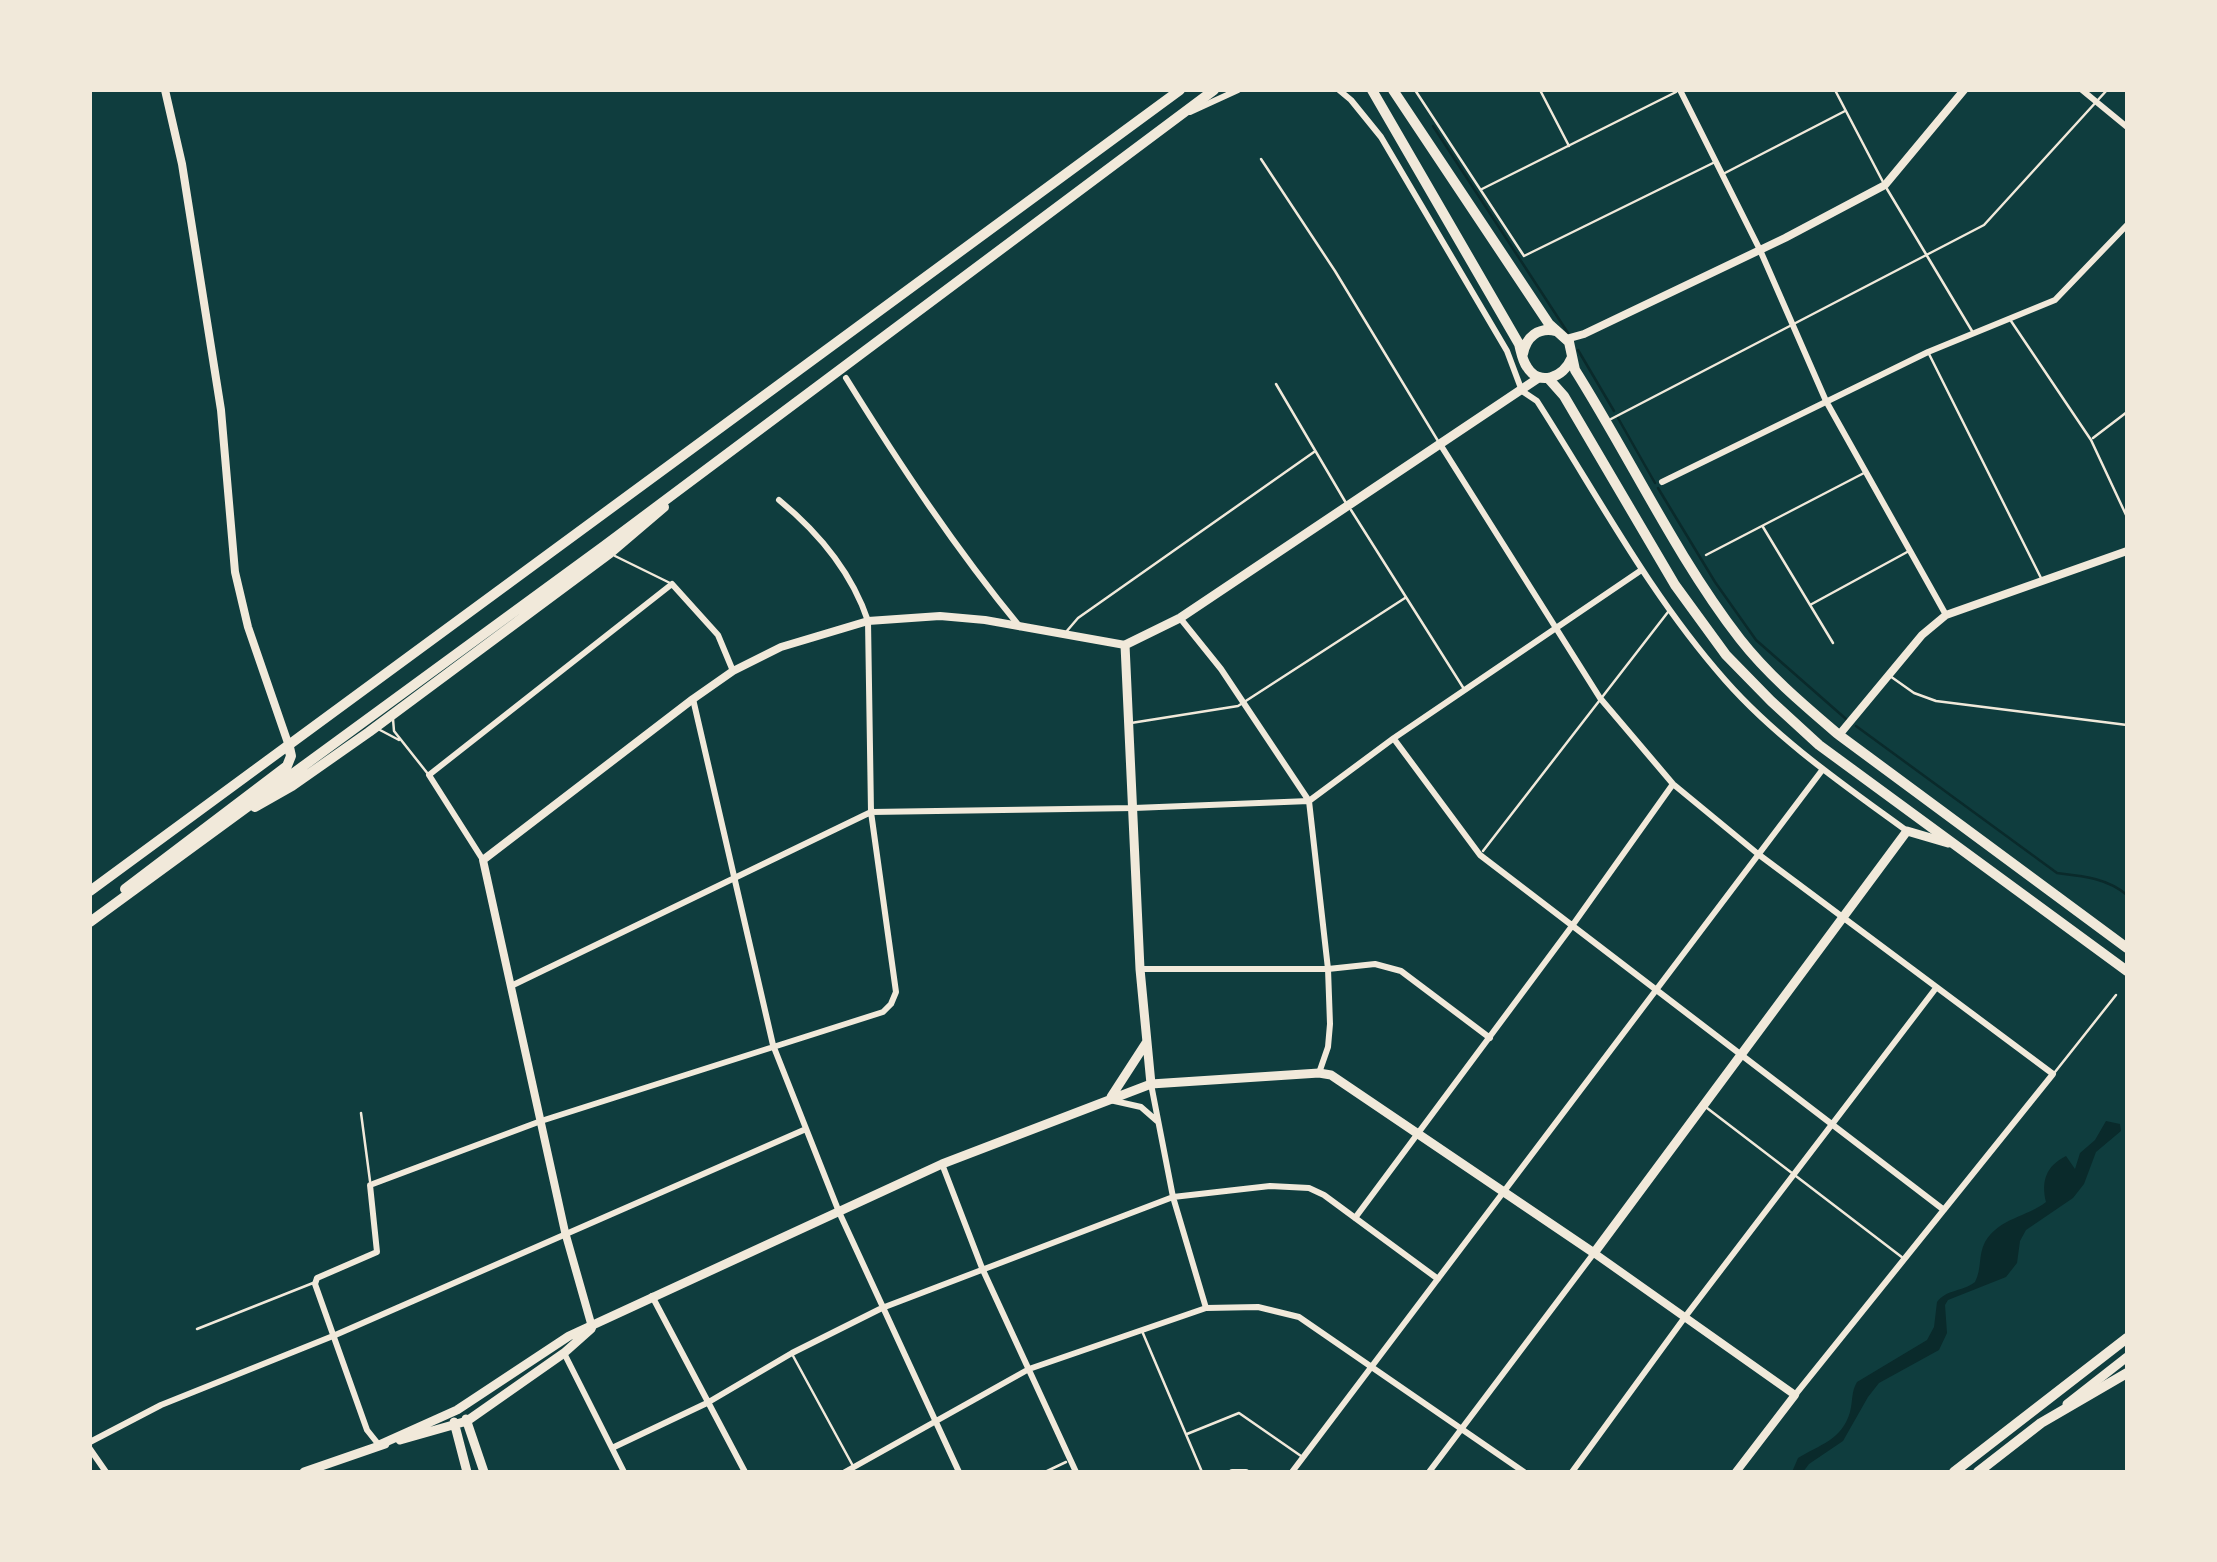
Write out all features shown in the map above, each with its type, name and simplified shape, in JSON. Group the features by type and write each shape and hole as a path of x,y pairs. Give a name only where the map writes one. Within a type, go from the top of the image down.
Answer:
{"highway":[{"path":"90,892 1180,90"},
{"path":"90,922 1214,90"},
{"path":"1372,90 1528,369 1564,396 1658,559 1726,656 1818,745 2127,970"},
{"path":"1393,90 1566,344 1703,584 1742,642 1805,706 1840,735 2127,948"},
{"path":"1523,354 1533,334 1548,330 1566,344"},
{"path":"1544,378 1563,373 1566,344"},
{"path":"236,816 282,793 403,707 642,529 677,491"},
{"path":"289,747 300,760 320,754"},
{"path":"108,909 140,876 287,766 289,747"},
{"path":"1954,1472 2127,1338"},
{"path":"1978,1472 2041,1424 2127,1373"}],"main road":[{"path":"1525,389 1528,369"},
{"path":"1151,1084 1140,969 1124,645 1180,618 1439,443 1544,378"},
{"path":"379,1445 457,1410 558,1342 652,1296 942,1164 1151,1084 1331,1075 1594,1253 1908,831 1956,845"},
{"path":"1109,1100 1147,1040"},
{"path":"304,1472 361,1450 467,1421 564,1353 592,1327"},
{"path":"2041,1424 2127,1357"},
{"path":"457,1410 467,1421 484,1472"},
{"path":"457,1410 454,1426 467,1472"}],"street":[{"path":"165,90 182,164 222,410 235,572 257,659 289,747"},
{"path":"1176,119 1238,90"},
{"path":"1339,90 1358,108 1397,163 1507,351 1525,389 1546,414 1668,611 1727,682 1823,769 1908,831"},
{"path":"1680,90 1760,250 1826,401 1946,615"},
{"path":"1566,344 1884,185 1964,90"},
{"path":"2082,90 2127,127"},
{"path":"1662,482 1972,331 2063,294 2127,225"},
{"path":"846,378 916,489 970,566 1021,628"},
{"path":"1439,443 1600,698 1673,784 1844,920 2053,1074 1736,1472"},
{"path":"379,1445 367,1430 314,1282 377,1252 370,1185 540,1121 883,1012 892,1004 896,992 871,812 868,622 860,598 839,565 808,524 779,500"},
{"path":"1840,735 1922,635 1946,615 2127,550"},
{"path":"511,986 871,812 1134,808 1309,800 1640,571"},
{"path":"592,1327 564,1232 483,860 429,774 672,584 718,635 733,670"},
{"path":"483,860 733,670 781,647 868,622 940,616 1124,645"},
{"path":"1180,618 1244,702 1309,800 1328,969 1328,1047 1319,1073"},
{"path":"693,699 772,1046 839,1212 959,1472"},
{"path":"1394,738 1480,855 1944,1210"},
{"path":"1292,1472 1823,769"},
{"path":"1356,1218 1673,784"},
{"path":"1140,969 1328,969 1375,964 1395,968 1490,1038"},
{"path":"1572,1472 1936,988"},
{"path":"1151,1084 1173,1198 1206,1308"},
{"path":"1109,1100 1140,1108 1159,1123"},
{"path":"106,1472 90,1445 161,1404 332,1336 806,1129"},
{"path":"942,1164 982,1268 1076,1472"},
{"path":"612,1448 882,1308 1173,1198 1292,1186 1309,1188 1438,1279"},
{"path":"1430,1472 1594,1253 1795,1395"},
{"path":"652,1296 745,1472"},
{"path":"845,1472 1029,1368 1206,1308 1258,1307 1298,1317 1524,1472"},
{"path":"564,1353 624,1472"},
{"path":"361,1450 367,1430"},
{"path":"1232,1472 1246,1472"}],"lane":[{"path":"1414,90 1524,256 1715,162"},
{"path":"1540,90 1569,146"},
{"path":"1480,190 1680,90"},
{"path":"1835,90 1884,185 1972,331"},
{"path":"1607,421 1984,226 2107,90"},
{"path":"1722,174 1846,111"},
{"path":"1261,158 1439,443"},
{"path":"2009,318 2091,440 2127,517"},
{"path":"1928,352 2042,582"},
{"path":"1276,384 1464,690"},
{"path":"2091,440 2127,412"},
{"path":"1064,635 1078,618 1315,451"},
{"path":"1706,555 1866,472"},
{"path":"1763,525 1833,643"},
{"path":"1809,605 1910,551"},
{"path":"610,553 672,584"},
{"path":"1126,723 1228,710 1406,598"},
{"path":"1480,855 1668,611"},
{"path":"1889,675 1914,693 1936,701 2127,725"},
{"path":"403,707 392,722 402,742 429,774"},
{"path":"369,732 387,732 402,742"},
{"path":"2053,1074 2116,995"},
{"path":"1704,1106 1904,1259"},
{"path":"361,1113 370,1185"},
{"path":"197,1329 314,1282"},
{"path":"1142,1330 1202,1472"},
{"path":"792,1354 854,1467"},
{"path":"1186,1435 1240,1413 1303,1458"},
{"path":"1045,1472 1070,1460"}],"water":[{"path":"2106,1121 2120,1124 2121,1131 2096,1152 2084,1184 2073,1198 2026,1230 2017,1263 2006,1277 1948,1300 1947,1333 1939,1350 1879,1383 1843,1441 1803,1472 1792,1472 1798,1458 1829,1441 1841,1429 1850,1412 1857,1382 1927,1340 1934,1327 1937,1302 1975,1282 1983,1247 1991,1234 2046,1202 2044,1187 2050,1169 2066,1156 2075,1169 2080,1153 2095,1140"}],"waterway":[{"path":"1433,126 1568,333"},
{"path":"1578,350 1614,411"},
{"path":"1618,418 1655,483"},
{"path":"1658,488 1715,582 1756,640 1846,719"},
{"path":"1856,726 2057,873 2103,881 2127,895"}]}
